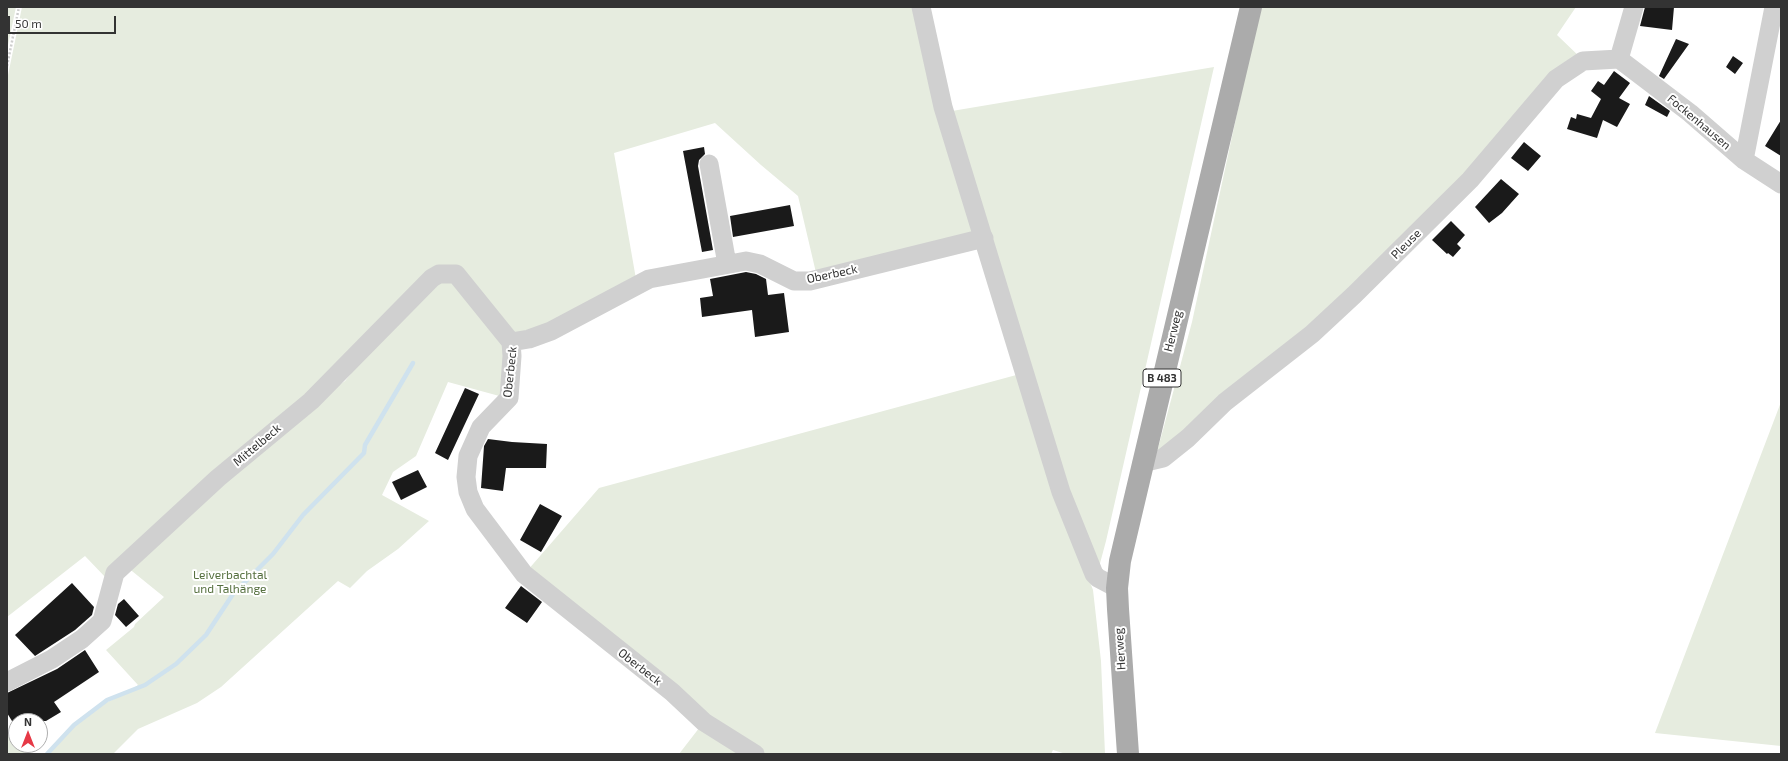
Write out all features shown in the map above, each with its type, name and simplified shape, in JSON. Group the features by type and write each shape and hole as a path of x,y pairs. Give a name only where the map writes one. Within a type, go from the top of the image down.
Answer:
{"main road":[{"name":"Herweg","path":"1128,754 1117,588 1120,561 1251,7"}],"street":[{"path":"920,7 943,107 984,238 1018,356 1064,499 1094,574 1098,578 1117,588"},
{"path":"1618,59 1634,7"},
{"path":"1744,160 1774,7"},
{"name":"Pleuse","path":"1142,463 1163,458 1188,438 1225,402 1312,334 1338,310 1408,243 1470,180 1556,79 1583,61 1618,59"},
{"name":"Fockenhausen","path":"1618,59 1690,113 1744,160 1781,184"},
{"path":"709,164 727,264"},
{"name":"Oberbeck","path":"755,754 704,722 672,692 524,574 475,509 468,492 466,477 468,456 481,427 510,398 512,356 511,342 529,339 551,331 649,279 746,261 760,264 794,281 810,281 984,238"},
{"name":"Mittelbeck","path":"7,682 52,659 82,639 102,621 115,573 218,478 311,401 432,278 439,274 456,274 511,342"}],"path":[{"path":"7,66 19,7"}],"green space":[{"path":"7,7 16,7 7,50"},
{"name":"Leiverbachtal und Talhänge","path":"22,7 918,7 977,236 817,277 798,196 715,123 614,153 636,279 509,348 503,397 448,382 416,456 393,472 382,495 429,521 398,549 367,571 350,588 338,581 221,687 197,703 138,729 113,754 47,754 58,741 88,712 129,692 138,685 106,650 134,627 135,624 164,597 127,567 326,394 345,381 387,328 107,579 85,556 7,617 7,80"},
{"path":"1260,7 1576,7 1557,35 1582,59 1351,295 1157,452 1192,322"},
{"path":"1214,67 1099,567 1070,506 946,112"},
{"path":"1020,374 1093,590 1101,661 1105,754 1066,754 1053,750 1051,754 759,754 527,571 599,488"},
{"path":"1781,402 1781,746 1655,733"},
{"path":"703,723 752,754 679,754"},
{"path":"7,734 8,753 28,754 7,754"}],"building":[{"path":"1645,7 1674,7 1672,30 1640,26"},
{"path":"1676,39 1689,44 1664,79 1659,76"},
{"path":"1733,56 1743,63 1735,74 1726,67"},
{"path":"1614,71 1630,83 1619,98 1630,104 1617,127 1603,120 1597,138 1567,129 1571,117 1576,119 1577,114 1591,118 1601,99 1591,91 1598,81 1604,85"},
{"path":"1649,96 1670,111 1667,117 1645,105"},
{"path":"1781,120 1781,156 1765,146"},
{"path":"1524,142 1541,156 1528,171 1511,158"},
{"path":"704,147 705,154 699,160 698,166 713,250 702,252 683,151"},
{"path":"1501,179 1519,194 1502,213 1489,223 1475,207"},
{"path":"790,205 794,226 733,237 730,216"},
{"path":"1451,221 1465,235 1457,244 1461,248 1453,257 1448,253 1447,254 1432,240"},
{"path":"746,272 756,274 766,279 768,295 784,293 789,332 755,337 752,310 702,317 700,298 713,296 710,279"},
{"path":"465,388 479,394 448,460 435,453"},
{"path":"488,439 547,444 546,468 506,468 503,491 481,488 484,446"},
{"path":"418,470 427,487 401,500 392,482"},
{"path":"540,504 562,516 541,552 520,540"},
{"path":"72,583 94,607 92,615 75,630 35,656 15,635"},
{"path":"521,586 542,602 527,623 505,608"},
{"path":"124,599 139,616 126,627 115,615 118,604"},
{"path":"85,650 99,672 54,702 61,712 48,720 48,713 8,713 8,715 7,693 57,669"}],"waterway":[{"path":"47,754 74,725 107,700 145,685 176,664 206,635 233,594 273,554 303,515 364,453 365,445 413,363"}]}
